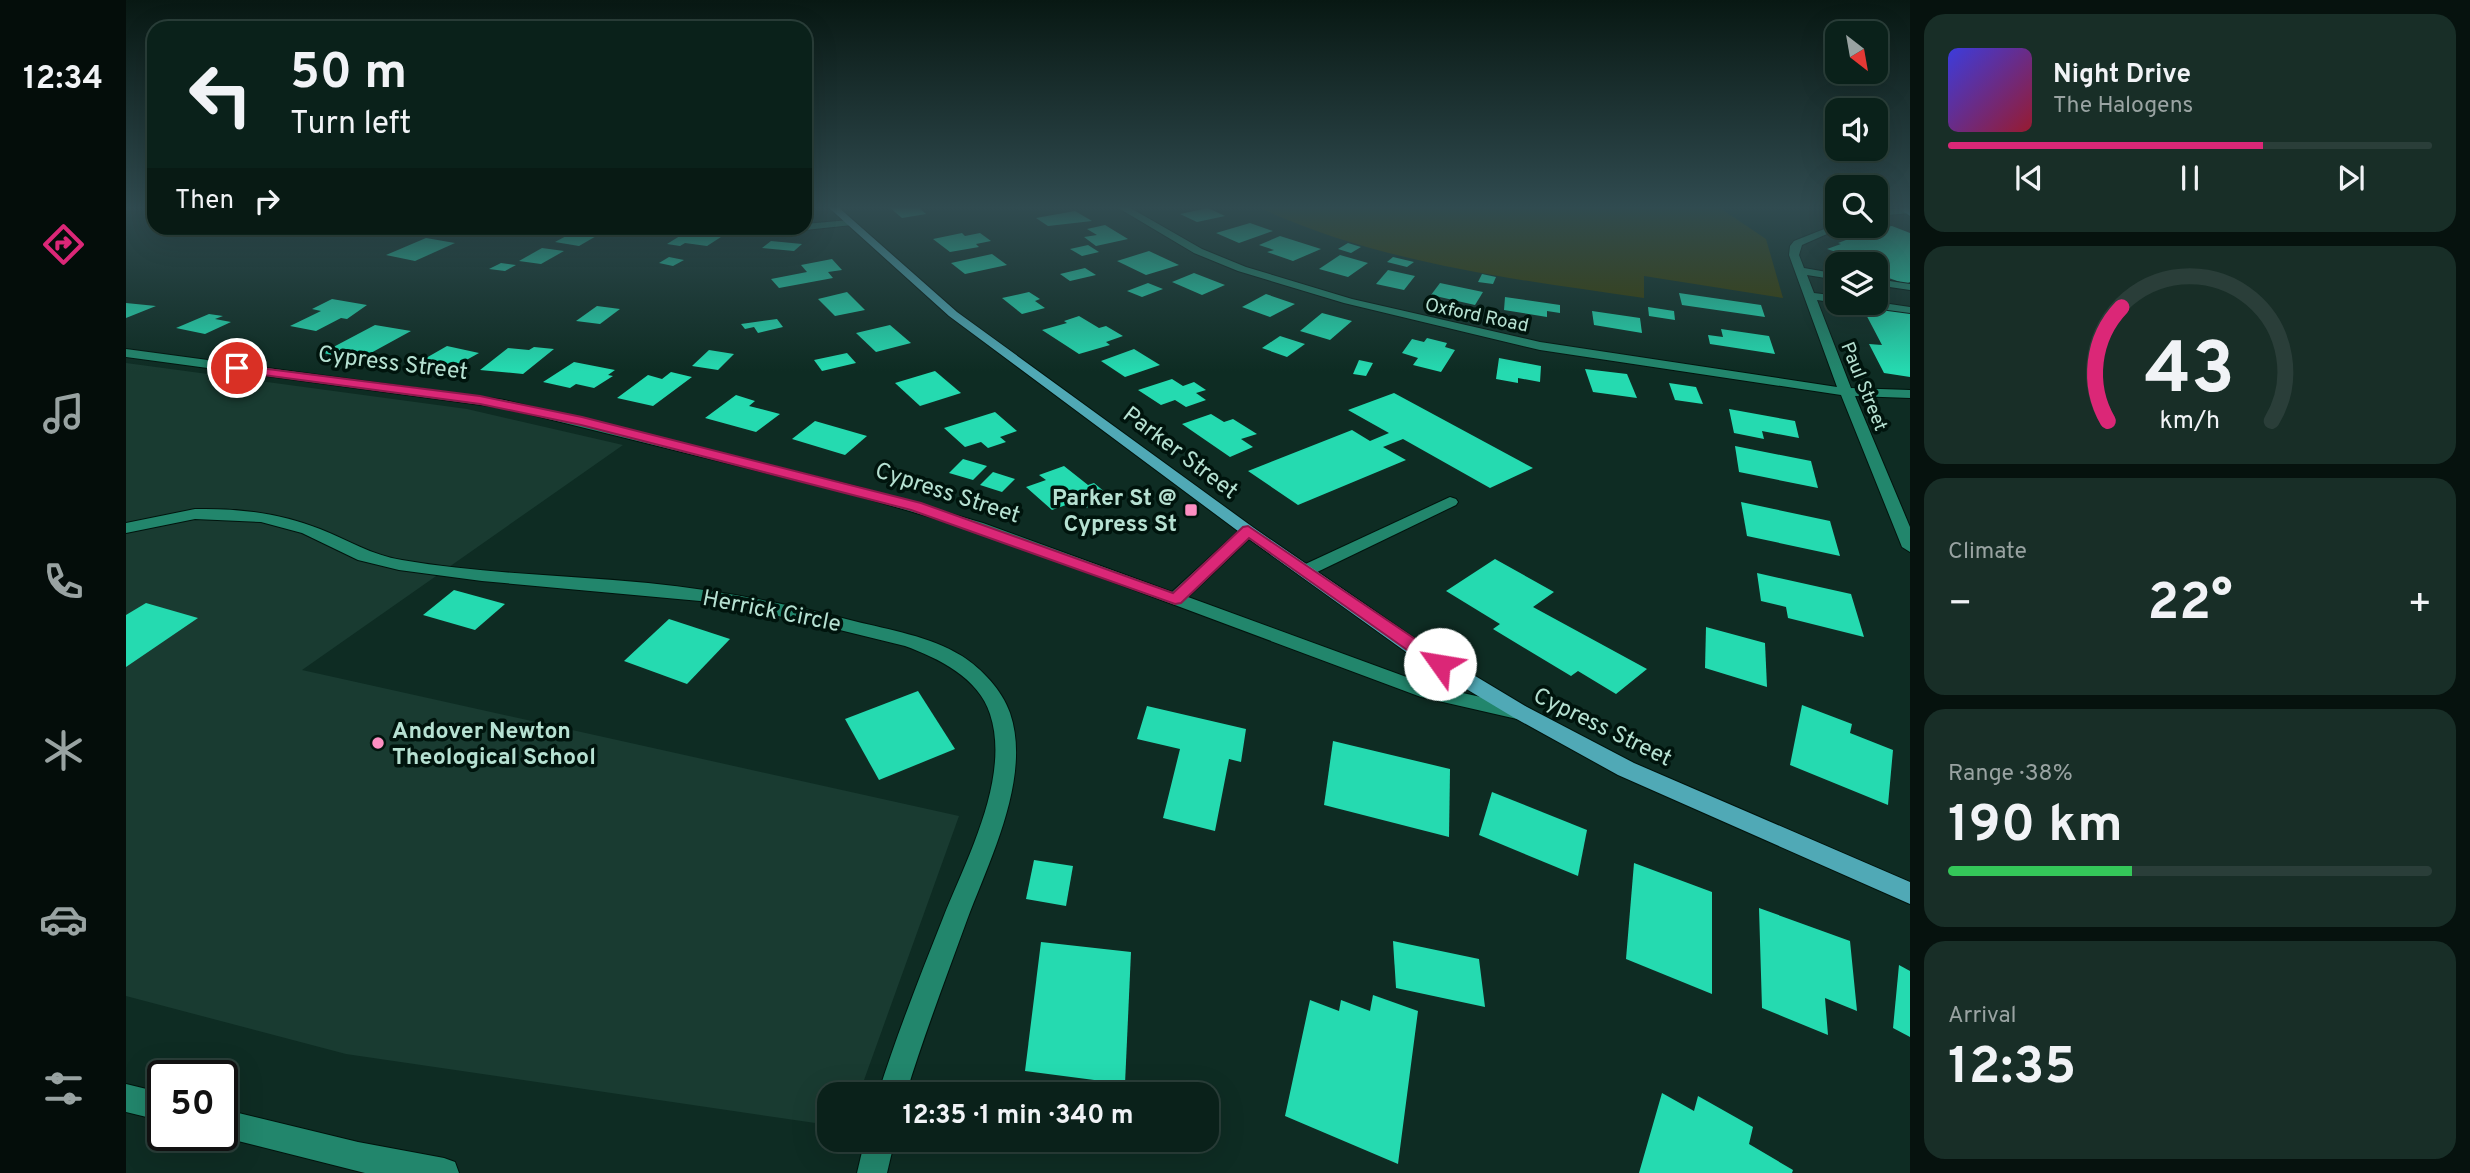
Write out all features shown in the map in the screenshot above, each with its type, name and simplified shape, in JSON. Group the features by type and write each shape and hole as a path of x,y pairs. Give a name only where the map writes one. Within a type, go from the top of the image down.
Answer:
{"main road":[{"name":"Parker Street","path":"891,261 940,304 1248,531 1420,652 1520,712"},
{"name":"Cypress Street","path":"1520,712 1626,769 1910,893"}],"street":[{"name":"Oxford Road","path":"1222,261 1242,269 1410,317 1540,346 1846,392 1910,394"},
{"name":"Paul Street","path":"1796,261 1846,392 1910,547"},
{"path":"1800,271 1825,275"},
{"path":"1888,284 1910,288"},
{"path":"1810,296 1825,298"},
{"path":"1888,307 1910,310"},
{"name":"Cypress Street","path":"126,352 467,398 555,415 926,509 1428,692 1520,712"},
{"path":"1889,496 1910,500"},
{"path":"1305,571 1450,502"},
{"name":"Herrick Circle","path":"126,528 198,512 247,513 309,530 351,551 381,561 484,577 656,590 758,605 877,633 931,649 960,664 983,685 1001,715 1003,769 992,819 896,1082"},
{"path":"1175,599 1248,531"},
{"path":"126,1098 147,1103"},
{"path":"238,1126 358,1157 444,1173"},
{"path":"872,1173 877,1152"}],"shaded area":[{"path":"1423,261 1772,261 1783,298 1644,276 1644,298"},
{"name":"Andover Newton Theological School","path":"126,363 467,409 623,445 302,670 959,816 863,1082 817,1082 817,1123 346,1054 126,996"}],"building":[{"path":"519,261 547,261 541,264"},
{"path":"663,261 683,261 673,266 659,263"},
{"path":"834,261 842,270 828,272 833,278 779,288 771,279 807,272 801,265"},
{"path":"1001,261 1007,265 965,274 951,263"},
{"path":"1117,261 1170,261 1179,265 1146,275"},
{"path":"1331,261 1368,263 1348,277 1319,269"},
{"path":"1409,261 1414,262 1407,267 1387,262"},
{"path":"1888,261 1910,261 1910,282 1906,284 1888,278"},
{"path":"501,263 516,265 505,271 489,269"},
{"path":"1085,268 1096,275 1070,281 1060,274"},
{"path":"1388,270 1415,276 1404,290 1376,284"},
{"path":"1194,273 1225,285 1202,295 1172,282"},
{"path":"1482,274 1496,277 1493,284 1478,282"},
{"path":"1148,283 1163,289 1142,297 1127,291"},
{"path":"1440,283 1483,292 1475,305 1431,295"},
{"path":"847,292 865,310 835,316 818,299"},
{"path":"1029,292 1040,299 1035,301 1045,308 1022,314 1002,298"},
{"path":"1679,293 1761,305 1765,317 1682,305"},
{"path":"1266,294 1295,304 1270,317 1242,307"},
{"path":"1505,297 1560,305 1560,313 1547,311 1547,317 1504,310"},
{"path":"332,299 367,305 347,319 341,318 316,331 290,326 321,311 312,309"},
{"path":"126,303 156,306 126,318"},
{"path":"597,306 620,309 600,324 576,321"},
{"path":"1648,307 1674,311 1675,320 1649,316"},
{"path":"1888,309 1910,312 1910,377 1884,373 1869,344 1882,345 1866,315 1888,315"},
{"path":"1592,311 1640,318 1642,333 1594,325"},
{"path":"1322,313 1352,321 1330,340 1300,331"},
{"path":"209,314 223,316 215,319 231,322 205,334 176,328"},
{"path":"1079,316 1099,328 1106,326 1123,336 1106,342 1110,345 1079,354 1042,330 1067,323 1064,321"},
{"path":"777,319 783,327 758,333 754,327 745,329 741,324"},
{"path":"375,325 411,331 369,354 354,352 344,357 322,353"},
{"path":"890,325 911,343 876,352 856,333"},
{"path":"1721,329 1769,336 1775,354 1710,344 1708,335 1723,337"},
{"path":"1280,336 1305,344 1287,357 1262,348"},
{"path":"1427,338 1447,343 1445,347 1455,350 1441,372 1413,365 1418,358 1402,353 1412,339 1424,342"},
{"path":"447,346 479,353 452,368 419,362"},
{"path":"534,347 554,349 523,374 480,370 508,348 529,350"},
{"path":"1134,349 1160,365 1125,377 1101,361"},
{"path":"709,350 734,354 718,370 692,366"},
{"path":"847,353 856,363 822,371 814,360"},
{"path":"1499,358 1541,366 1540,382 1518,378 1518,383 1496,379"},
{"path":"1359,360 1373,363 1366,376 1353,374"},
{"path":"574,362 615,370 608,375 613,376 594,388 576,384 570,388 543,382"},
{"path":"1585,369 1627,374 1637,398 1593,392"},
{"path":"935,371 961,393 920,406 895,383"},
{"path":"671,372 692,377 653,406 617,398 648,375 662,379"},
{"path":"1172,379 1183,386 1194,382 1206,390 1196,393 1206,400 1186,407 1175,400 1161,405 1138,390"},
{"path":"1669,383 1696,387 1703,404 1675,400"},
{"path":"1394,393 1533,468 1490,488 1403,439 1383,447 1406,460 1298,505 1248,471 1352,430 1370,441 1389,433 1348,410"},
{"path":"736,395 755,401 749,406 780,414 756,432 705,418"},
{"path":"1729,409 1795,421 1799,438 1762,431 1764,439 1734,433"},
{"path":"995,412 1017,431 1000,437 1006,442 988,448 981,442 965,447 944,428"},
{"path":"1211,414 1224,422 1233,419 1257,434 1241,439 1253,447 1230,457 1182,424"},
{"path":"815,421 867,436 845,455 792,439"},
{"path":"1735,446 1811,461 1818,488 1739,472"},
{"path":"963,459 987,466 973,480 949,473"},
{"path":"1064,466 1088,485 1094,483 1112,498 1086,508 1077,501 1052,510 1026,487 1046,480 1039,475"},
{"path":"993,472 1015,479 1002,492 980,485"},
{"path":"1741,502 1830,521 1840,556 1747,536"},
{"path":"1495,559 1554,592 1533,607 1647,669 1616,694 1578,671 1571,676 1493,629 1500,624 1446,591"},
{"path":"1757,573 1851,594 1864,637 1788,618 1786,607 1761,601"},
{"path":"454,590 505,604 475,630 423,615"},
{"path":"146,603 198,618 126,667 126,615"},
{"path":"669,619 730,639 687,684 624,661"},
{"path":"1706,627 1765,643 1767,687 1705,668"},
{"path":"918,691 955,749 879,780 845,719"},
{"path":"1802,705 1852,724 1850,733 1893,750 1888,805 1790,765"},
{"path":"1147,706 1246,729 1241,762 1229,759 1215,831 1163,818 1180,749 1137,739"},
{"path":"1333,741 1450,769 1449,837 1324,805"},
{"path":"1492,792 1587,830 1578,876 1479,835"},
{"path":"1034,860 1073,866 1066,906 1026,899"},
{"path":"1634,863 1712,892 1712,994 1626,959"},
{"path":"1759,908 1850,941 1857,1011 1825,998 1828,1035 1762,1008"},
{"path":"1393,941 1479,959 1485,1007 1396,988"},
{"path":"1041,942 1131,952 1125,1082 1025,1071"},
{"path":"1899,965 1910,971 1910,1037 1893,1028"},
{"path":"1373,995 1418,1011 1398,1164 1285,1116 1310,1000 1339,1011 1341,1000 1370,1011"},
{"path":"1662,1093 1694,1111 1698,1096 1753,1127 1749,1144 1793,1170 1792,1173 1639,1173"}],"place":[{"name":"Parker St @ Cypress St","path":"1191,510"},
{"name":"Andover Newton Theological School","path":"378,743"}],"route":[{"path":"237,368 480,400 582,421 916,506 1175,599 1248,531 1440,664"}]}
